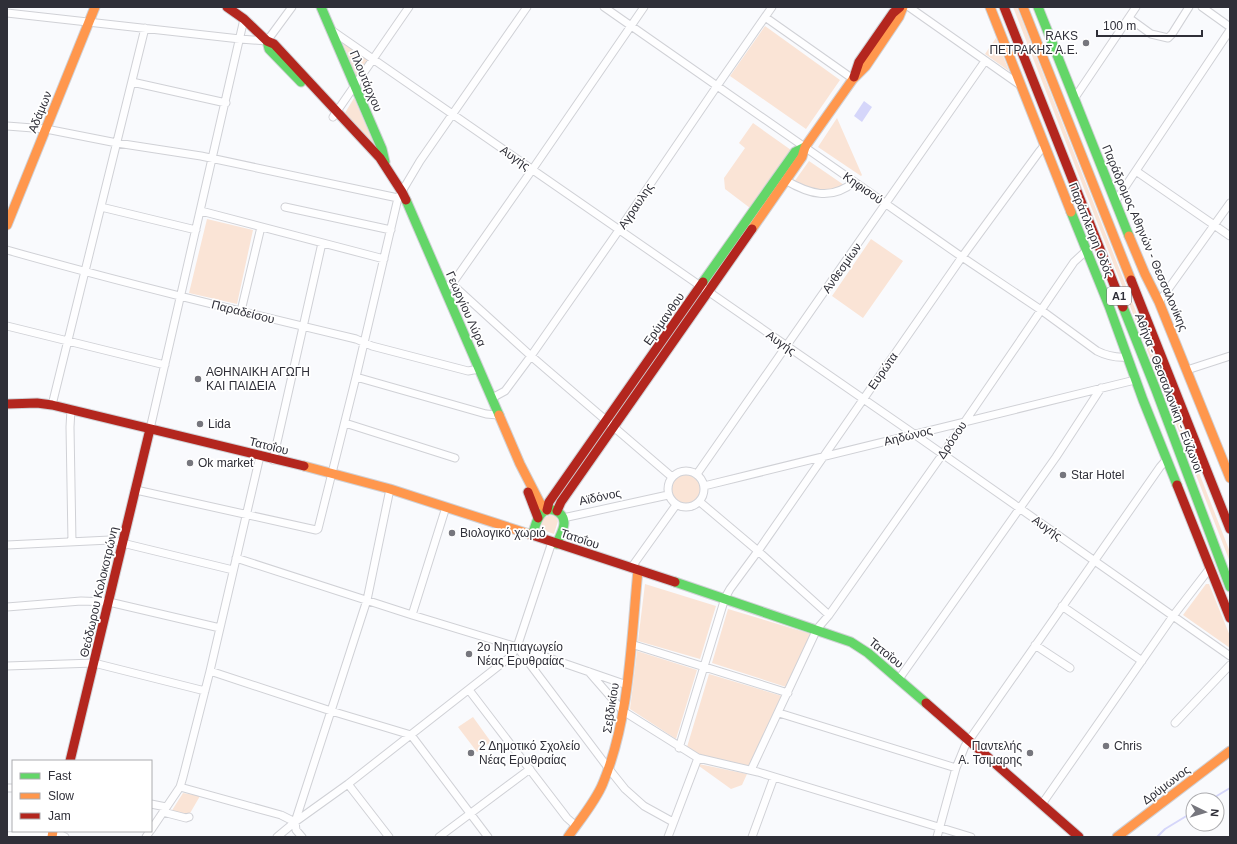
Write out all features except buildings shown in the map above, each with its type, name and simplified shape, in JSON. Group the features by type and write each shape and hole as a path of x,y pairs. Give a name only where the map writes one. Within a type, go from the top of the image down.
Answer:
{"main road":[{"name":"Αδάμων","path":"7,225 95,7"},
{"name":"Γεωργίου Λύρα","path":"227,7 244,19 267,41 269,49 335,114 373,160 385,166 448,286 479,369 520,464 540,503 547,510"},
{"name":"Πλουτάρχου","path":"321,7 382,149 385,166"},
{"name":"Ερύμανθου","path":"532,535 538,518 542,512 547,510 549,502 785,180 802,156 805,147 853,78 866,66 899,17 902,7"},
{"name":"Παράπλευρη Οδός","path":"990,7 1044,146 1109,306 1135,380 1230,618"},
{"name":"Αθήνα - Θεσσαλονίκη - Εύζωνοι","path":"1004,7 1156,390 1230,587"},
{"name":"Αθήνα - Θεσσαλονίκη - Εύζωνοι","path":"1023,7 1230,529"},
{"name":"Παράδρομος Αθηνών - Θεσσαλονίκης","path":"1038,7 1115,202 1145,274 1160,302 1230,478"},
{"name":"Ερύμανθου","path":"560,514 561,502 615,427 705,290 746,221 796,152 805,147"},
{"name":"Τατοΐου","path":"7,404 37,403 71,409 390,489 725,598 851,642 899,679 1079,837"},
{"name":"Θεόδωρου Κολοκοτρώνη","path":"70,760 150,429"},
{"name":"Γεωργίου Λύρα","path":"520,464 522,478 538,518"},
{"path":"547,510 553,509 560,514 564,522 554,543"},
{"name":"Σεβδικίου","path":"568,837 603,784 618,738 627,685 635,569"},
{"name":"Δρύμωνος","path":"1117,837 1230,751"}],"street":[{"path":"7,13 88,23 267,41 292,7"},
{"path":"335,114 409,7"},
{"path":"136,490 316,530 318,529 400,195 420,161 527,7"},
{"name":"Κηφισού","path":"604,7 1104,355 1111,357 1127,357"},
{"path":"644,7 532,170 448,286 672,477"},
{"name":"Αγραυλης","path":"492,398 505,390 531,356 772,7"},
{"path":"909,7 1020,85"},
{"path":"1074,99 1136,7"},
{"path":"1129,18 1151,34 1168,38 1189,7"},
{"path":"1115,202 1230,29 1202,7"},
{"path":"765,17 853,78"},
{"path":"150,429 226,103 244,19"},
{"path":"52,405 145,28"},
{"name":"Αυγής","path":"331,30 786,347 914,434 1230,656"},
{"name":"Ανθεσμίων","path":"697,474 985,61"},
{"path":"132,82 226,103"},
{"path":"7,126 46,130 213,158 400,195"},
{"name":"Ευρώτα","path":"679,748 725,598 730,589 962,257 1044,146"},
{"path":"1136,171 1230,236"},
{"path":"785,180 805,190 824,194 842,190 854,182"},
{"path":"1160,302 1230,203"},
{"path":"101,207 196,230"},
{"path":"285,207 391,230"},
{"path":"201,211 384,259"},
{"path":"241,311 261,227"},
{"path":"273,460 322,243"},
{"name":"Παραδείσου","path":"7,250 86,272 356,339 372,346 468,371 479,369"},
{"name":"Δρόσου","path":"751,770 817,629 829,615 942,455 1074,262 1087,250"},
{"path":"7,326 165,365"},
{"path":"1187,370 1230,356"},
{"path":"356,377 486,414 498,414"},
{"name":"Αηδώνος","path":"704,486 1135,380"},
{"path":"899,679 1056,456 1101,388"},
{"path":"71,409 72,542"},
{"path":"345,423 455,458"},
{"path":"152,830 180,787 205,692 260,456"},
{"path":"937,837 956,768 962,752 969,740 1167,459"},
{"path":"684,470 697,474 703,481 704,486 704,491 700,502 688,508 676,505 668,495 668,482 677,472 684,470"},
{"path":"302,837 296,830 295,822 367,600 390,489"},
{"name":"Αϊδόνος","path":"560,514 668,495"},
{"path":"700,502 758,551 829,615"},
{"path":"635,569 676,505"},
{"path":"412,615 446,507"},
{"path":"7,545 110,540 233,570"},
{"path":"277,837 295,822 348,784 510,657 517,647 554,543"},
{"path":"236,558 517,647 627,685"},
{"path":"1042,804 1173,616 1210,568"},
{"path":"7,607 81,601 109,602 220,628"},
{"path":"1062,606 1142,661"},
{"path":"631,644 788,693"},
{"path":"1035,645 1070,668"},
{"path":"517,647 625,788 644,806 673,822"},
{"path":"7,666 94,663 205,692"},
{"path":"1175,723 1230,665"},
{"path":"210,671 411,735 471,812 488,837"},
{"path":"589,672 623,711 679,748 698,758 751,770 971,837"},
{"path":"469,690 567,818 576,826"},
{"path":"778,713 956,768"},
{"path":"668,837 698,758"},
{"path":"439,837 530,770"},
{"path":"752,837 774,777"},
{"path":"348,784 389,837"},
{"path":"180,787 281,815 295,822"},
{"path":"152,804 186,818 189,817"},
{"path":"7,836 28,833 59,834 65,837"}],"shaded area":[{"path":"1013,7 1017,7 1230,552 1230,562"},
{"path":"765,26 840,80 806,129 730,76"},
{"path":"996,38 1009,71 985,54"},
{"path":"342,41 372,59 357,78"},
{"path":"354,98 374,144 345,113"},
{"path":"837,118 862,175 861,176 818,147"},
{"path":"753,123 791,150 750,208 725,189 724,178 745,148 739,143"},
{"path":"809,161 844,185 837,188 819,190 794,182"},
{"path":"207,219 253,230 237,304 189,293"},
{"path":"871,239 903,261 863,318 832,296"},
{"path":"686,475 696,479 700,489 696,499 686,503 676,499 672,489 676,479"},
{"path":"550,515 556,517 558,521 554,534 540,529 544,518"},
{"path":"645,584 716,606 700,659 638,641"},
{"path":"1206,584 1209,584 1230,636 1230,648 1183,615"},
{"path":"728,609 811,634 786,687 712,663"},
{"path":"637,651 697,670 676,739 630,709"},
{"path":"709,674 782,696 749,766 699,756 687,747"},
{"path":"473,717 491,742 477,752 458,727"},
{"path":"699,764 747,774 742,785 731,789 699,766"},
{"path":"183,793 200,796 189,815 171,812"}],"water":[{"path":"864,101 872,107 862,122 854,116"}],"waterway":[{"path":"1223,792 1230,788"},
{"path":"1157,837 1165,829 1185,817"}],"traffic: fast":[{"path":"321,7 382,149 385,162"},
{"path":"1038,7 1129,236"},
{"path":"267,41 269,49 301,82"},
{"path":"703,282 795,152 805,147"},
{"path":"406,200 499,415"},
{"path":"1071,212 1109,306 1143,400 1177,485"},
{"path":"1123,307 1230,587"},
{"path":"532,535 539,516 544,511 555,511 561,515 564,523 557,544"},
{"path":"675,582 851,642 868,653 926,703"}],"traffic: slow":[{"path":"7,225 95,7"},
{"path":"752,229 802,157 805,147 853,79 866,66 899,17 903,7"},
{"path":"990,7 1071,212"},
{"path":"1023,7 1131,280"},
{"path":"1129,236 1159,302 1230,478"},
{"path":"499,415 520,464 540,503 547,510"},
{"path":"304,466 390,489 529,534"},
{"path":"568,837 592,804 600,790 612,758 619,732 628,678 638,570"},
{"path":"1117,837 1230,751"},
{"path":"52,837 53,832"}],"traffic: jam":[{"path":"227,7 244,19 267,41 274,44 380,158 406,200"},
{"path":"854,77 859,62 893,13 900,7"},
{"path":"1004,7 1123,307"},
{"path":"557,511 561,502 752,229"},
{"path":"1131,280 1230,529"},
{"path":"547,510 549,502 703,282"},
{"path":"7,404 37,403 52,405 304,466"},
{"path":"70,760 150,429"},
{"path":"1177,485 1230,618"},
{"path":"528,492 538,518"},
{"path":"529,534 675,582"},
{"path":"926,703 1079,837"}],"place":[{"name":"RAKS ΠΕΤΡΑΚΗΣ Α.Ε.","path":"1086,43"},
{"name":"ΑΘΗΝΑΙΚΗ ΑΓΩΓΗ ΚΑΙ ΠΑΙΔΕΙΑ","path":"198,379"},
{"name":"Lida","path":"200,424"},
{"name":"Ok market","path":"190,463"},
{"name":"Star Hotel","path":"1063,475"},
{"name":"Βιολογικό χωριό","path":"452,533"},
{"name":"2ο Νηπιαγωγείο Νέας Ερυθραίας","path":"469,654"},
{"name":"Chris","path":"1106,746"},
{"name":"2 Δημοτικό Σχολείο Νέας Ερυθραίας","path":"471,753"},
{"name":"Παντελής Α. Τσιμαρης","path":"1030,753"}]}
